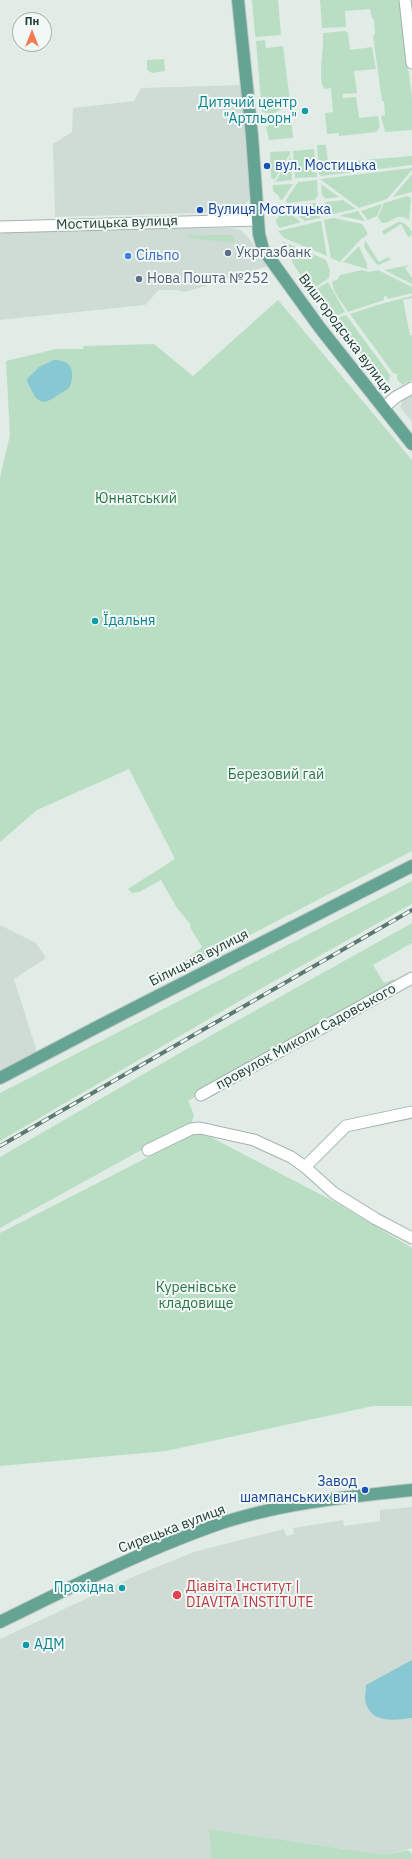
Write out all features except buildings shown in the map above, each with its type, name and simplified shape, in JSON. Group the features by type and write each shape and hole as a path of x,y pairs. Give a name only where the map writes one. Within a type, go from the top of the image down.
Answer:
{"main road":[{"name":"Вишгородська вулиця","path":"238,0 260,240 269,258 320,328 412,444"},
{"name":"Білицька вулиця","path":"0,1078 412,866"},
{"name":"Сирецька вулиця","path":"0,1622 100,1573 211,1527 265,1512 332,1499 412,1490"}],"street":[{"path":"405,0 412,63"},
{"name":"Мостицька вулиця","path":"0,226 258,220"},
{"path":"382,408 396,397 412,388"},
{"name":"провулок Миколи Садовського","path":"201,1095 412,978"},
{"path":"305,1167 346,1126 412,1112"},
{"path":"148,1150 191,1129 200,1128 254,1140 291,1157 305,1167 334,1193 376,1219 412,1238"}],"shaded area":[{"path":"241,85 251,181 251,197 243,208 232,212 55,217 53,144 72,132 73,108 134,101 141,88"},
{"path":"231,228 241,230 250,240 268,266 186,292 177,290 159,290 145,305 0,320 0,234 103,229"},
{"path":"412,392 412,422 400,407 405,396"},
{"path":"0,925 36,943 46,958 14,979 37,1052 0,1071"},
{"path":"412,1507 412,1848 390,1854 372,1853 209,1829 211,1859 0,1859 0,1639 137,1575 194,1552 284,1529 286,1536 294,1534 293,1528 343,1520 344,1526 380,1521 380,1510"}],"green space":[{"path":"252,0 278,0 281,35 255,36"},
{"path":"320,0 400,0 412,98 412,130 385,132 381,116 385,115 384,101 382,101 373,36 375,33 374,20 370,9 345,11 346,27 322,28"},
{"path":"345,31 348,33 350,50 372,47 376,69 354,71 357,93 343,94 343,98 356,97 359,118 378,116 380,127 376,132 339,136 339,133 327,134 325,113 333,112 331,88 324,89 322,85 321,72 323,33"},
{"path":"265,40 266,48 283,46 290,101 286,103 283,108 272,114 262,112 256,41"},
{"path":"164,59 165,71 152,73 147,70 147,60"},
{"path":"284,113 291,116 293,138 269,140 266,127 273,123 275,118"},
{"path":"317,145 326,145 328,163 412,156 412,165 321,176 319,174"},
{"path":"314,149 317,177 295,178 293,151"},
{"path":"290,151 290,154 274,180 271,177 270,152"},
{"path":"291,156 292,180 275,182"},
{"path":"412,168 412,170 387,199 359,208 320,179"},
{"path":"412,174 412,192 393,197"},
{"path":"317,180 318,195 315,200 287,203 286,200 298,182"},
{"path":"293,184 283,199 280,200 279,196 273,191 273,185"},
{"path":"321,184 339,197 326,199 322,195"},
{"path":"407,196 411,198 409,220 397,217 389,222 382,223 378,217 384,203"},
{"path":"343,200 356,209 324,216 323,206 326,202"},
{"path":"315,203 319,206 320,218 305,221 287,208 288,206"},
{"path":"382,204 377,216 368,220 361,211"},
{"path":"281,209 284,209 301,222 280,228 277,225 276,220 281,214"},
{"path":"358,211 365,221 340,216 341,215"},
{"path":"333,218 362,224 367,232 367,235 361,239 340,262 331,258 324,220"},
{"path":"321,221 327,256 284,238 278,231"},
{"path":"398,222 408,226 412,232 411,236 408,237 401,224 384,235 382,231"},
{"path":"188,235 230,235 234,236 234,243 189,238"},
{"path":"365,240 379,262 388,257 390,260 379,265 376,264 364,247"},
{"path":"282,241 326,260 330,270 329,278 311,290 295,267"},
{"path":"359,246 367,264 367,269 343,262"},
{"path":"410,265 405,268 412,278 412,284 384,270"},
{"path":"362,270 368,272 378,270 412,287 412,293 388,299 386,296 384,297 384,300 348,312 334,291 332,281 337,280 340,275"},
{"path":"328,282 345,312 333,317 313,291"},
{"path":"412,296 412,298 403,300 410,335 412,335 412,380 402,385 397,379 397,374 393,373 350,314"},
{"name":"Юннатський","path":"278,300 412,460 412,851 171,976 169,973 202,947 190,927 191,925 177,908 161,880 139,892 132,893 128,889 175,859 129,769 37,810 0,842 0,477 10,435 6,361 56,349 83,349 84,346 154,344 193,376"},
{"path":"346,315 390,375 388,385 384,384 334,319"},
{"path":"412,881 412,904 262,988 0,1141 0,1093"},
{"path":"412,923 412,943 373,965 384,983 394,979 395,981 188,1101 194,1115 192,1122 0,1228 0,1157 192,1046"},
{"name":"Куренівське кладовище","path":"199,1131 335,1202 412,1248 412,1406 373,1406 166,1451 0,1466 0,1233"},
{"path":"209,1829 372,1853 390,1854 408,1850 412,1854 412,1859 211,1859"}],"water":[{"path":"54,360 63,361 71,367 72,379 70,386 50,400 43,402 39,401 28,384 27,379 39,367"},
{"path":"412,1660 412,1718 392,1720 379,1718 374,1715 369,1710 365,1702 366,1685"}],"railway":[{"path":"0,1146 412,910"}],"place":[{"name":"Дитячий центр \"Артльорн\"","path":"305,111"},
{"name":"вул. Мостицька","path":"267,166"},
{"name":"Вулиця Мостицька","path":"200,210"},
{"name":"Укргазбанк","path":"228,253"},
{"name":"Сільпо","path":"128,256"},
{"name":"Нова Пошта №252","path":"139,279"},
{"name":"Їдальня","path":"95,621"},
{"name":"Завод шампанських вин","path":"365,1490"},
{"name":"Прохідна","path":"122,1588"},
{"name":"Діавіта Інститут | DIAVITA INSTITUTE","path":"177,1595"},
{"name":"АДМ","path":"26,1645"}],"park label":[{"name":"Березовий гай","path":"276,775"}]}
